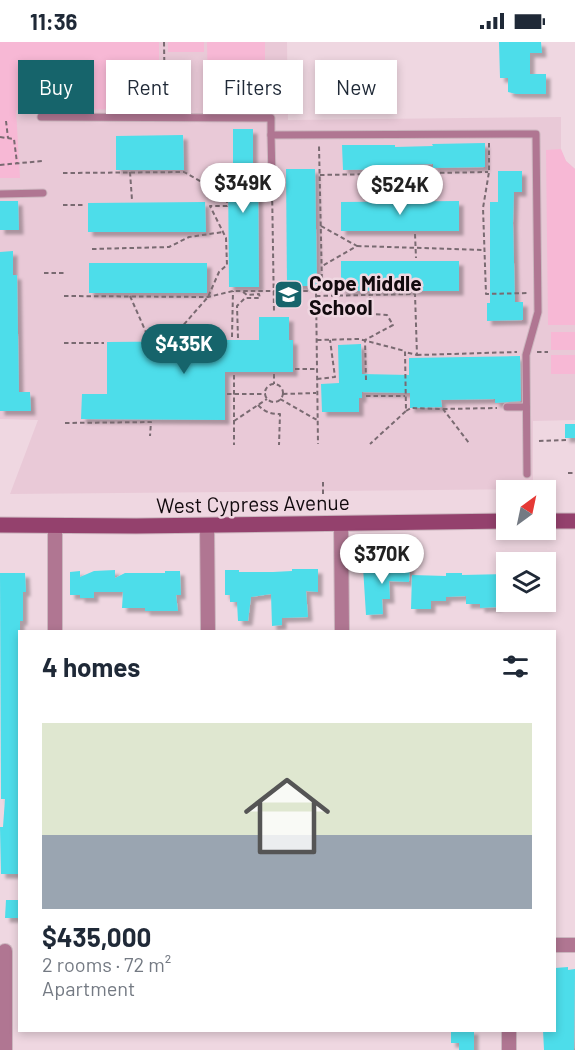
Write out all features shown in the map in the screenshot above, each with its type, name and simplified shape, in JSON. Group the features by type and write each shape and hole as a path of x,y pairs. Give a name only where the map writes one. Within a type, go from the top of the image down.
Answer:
{"main road":[{"name":"West Cypress Avenue","path":"0,525 496,521"},
{"path":"556,521 575,521"}],"street":[{"path":"341,523 342,630"},
{"path":"55,525 55,630"},
{"path":"207,525 208,630"},
{"path":"556,945 575,945"},
{"path":"3,951 5,1050"},
{"path":"509,1032 509,1050"}],"lane":[{"path":"41,117 271,118 272,178"},
{"path":"271,135 536,134 537,312 527,352 527,474"},
{"path":"0,194 43,193"},
{"path":"507,407 526,407"}],"path":[{"path":"164,42 165,118"},
{"path":"6,122 8,138"},
{"path":"489,134 489,172 483,208 486,294 537,293"},
{"path":"64,296 208,297 233,291 316,291 322,285 319,135"},
{"path":"0,137 14,139 17,163"},
{"path":"0,165 42,161"},
{"path":"130,172 132,200"},
{"path":"63,173 184,172 227,196 227,206 210,206 226,238 226,265 219,272 208,297 172,338"},
{"path":"320,175 489,172"},
{"path":"272,178 274,312"},
{"path":"63,205 85,205"},
{"path":"321,226 357,246 485,250"},
{"path":"92,249 169,247 189,237 223,232"},
{"path":"415,234 416,258"},
{"path":"321,267 357,246"},
{"path":"44,273 64,273"},
{"path":"232,337 233,291"},
{"path":"238,338 237,306 245,298 260,298 260,294 247,295 242,291"},
{"path":"316,291 318,444"},
{"path":"364,340 393,325 387,315 370,314 370,294"},
{"path":"316,296 415,294 417,355"},
{"path":"130,296 150,339"},
{"path":"316,340 359,339 417,355 527,352"},
{"path":"317,379 335,377 330,340"},
{"path":"364,340 366,380"},
{"path":"64,343 104,342"},
{"path":"405,351 406,411"},
{"path":"539,352 548,352"},
{"path":"295,369 317,369"},
{"path":"273,374 274,384"},
{"path":"234,375 234,445"},
{"path":"274,384 282,388 283,394 275,402 268,399 266,394 268,386 274,384"},
{"path":"283,394 317,393"},
{"path":"227,394 266,394"},
{"path":"366,396 406,396"},
{"path":"234,421 268,399"},
{"path":"280,399 317,420"},
{"path":"258,405 263,411 280,414 279,445"},
{"path":"369,444 411,408 507,407"},
{"path":"443,409 469,443"},
{"path":"65,423 151,422 150,436"},
{"path":"539,441 568,440"},
{"path":"568,473 575,473"},
{"path":"323,482 323,494"}],"shaded area":[{"name":"Cope Middle School","path":"0,42 287,42 287,60 203,60 203,114 288,114 288,120 561,117 561,150 566,161 575,169 575,420 533,421 533,480 496,480 496,489 10,494 38,420 0,419"},
{"path":"0,42 159,42 159,60 106,60 106,109 94,109 94,60 18,60 18,110 16,110 20,178 0,178"},
{"path":"168,42 204,42 204,52 168,52"},
{"path":"207,42 265,42 265,60 207,60"},
{"path":"561,149 566,161 575,169 575,325 548,325 546,150"},
{"path":"551,332 575,332 575,350 551,350"},
{"path":"551,355 575,355 575,374 551,374"}],"building":[{"path":"499,42 541,42 542,53 530,53 530,74 546,74 546,94 508,92 508,78 500,78"},
{"path":"233,129 253,129 253,170 258,169 259,287 229,287 228,170 233,170"},
{"path":"183,135 184,170 116,170 116,136"},
{"path":"485,143 485,167 433,168 433,164 395,165 395,169 343,170 342,145 395,145 395,147"},
{"path":"286,169 315,169 317,286 287,286"},
{"path":"498,171 522,171 522,192 514,192 513,223 515,302 523,302 523,320 487,321 487,303 490,303 490,202 498,202"},
{"path":"0,201 18,201 19,230 0,230"},
{"path":"459,201 459,231 341,231 341,202"},
{"path":"205,202 206,232 88,232 88,203"},
{"path":"13,251 13,275 17,275 19,392 30,392 31,411 0,411 0,252"},
{"path":"341,261 459,261 459,291 341,291"},
{"path":"89,263 207,263 207,293 89,293"},
{"path":"259,317 289,317 289,340 293,340 293,372 225,372 225,420 81,419 82,394 107,394 107,342 259,340"},
{"path":"361,344 362,374 409,375 409,358 520,356 521,401 495,403 495,399 441,400 442,407 410,408 410,393 362,392 362,398 359,398 359,412 322,412 321,384 339,383 338,345"},
{"path":"565,424 575,424 575,438 565,438"},
{"path":"410,565 409,582 389,581 390,599 382,599 383,614 366,615 363,567"},
{"path":"292,569 318,569 318,592 306,591 308,617 282,618 282,625 272,626 271,594 251,597 248,621 238,621 237,602 230,602 230,595 225,595 225,570 273,572 292,571"},
{"path":"115,570 115,578 125,573 180,571 181,595 176,595 178,611 122,608 123,592 94,592 94,598 70,595 70,572 80,571 80,577 94,571"},
{"path":"0,573 25,573 23,621 20,621 20,630 18,630 18,874 1,874 0,827 3,827 5,799 1,799"},
{"path":"446,573 496,574 496,607 480,608 480,604 466,604 466,596 446,597 446,601 431,601 431,609 411,609 412,575 446,576"},
{"path":"6,900 18,900 18,918 5,918"},
{"path":"556,968 575,969 574,1050 544,1050 543,1032 556,1032"},
{"path":"451,1032 474,1032 474,1050 459,1050 459,1043 451,1043"}],"place":[{"name":"Cope Middle School","path":"288,294"}]}
